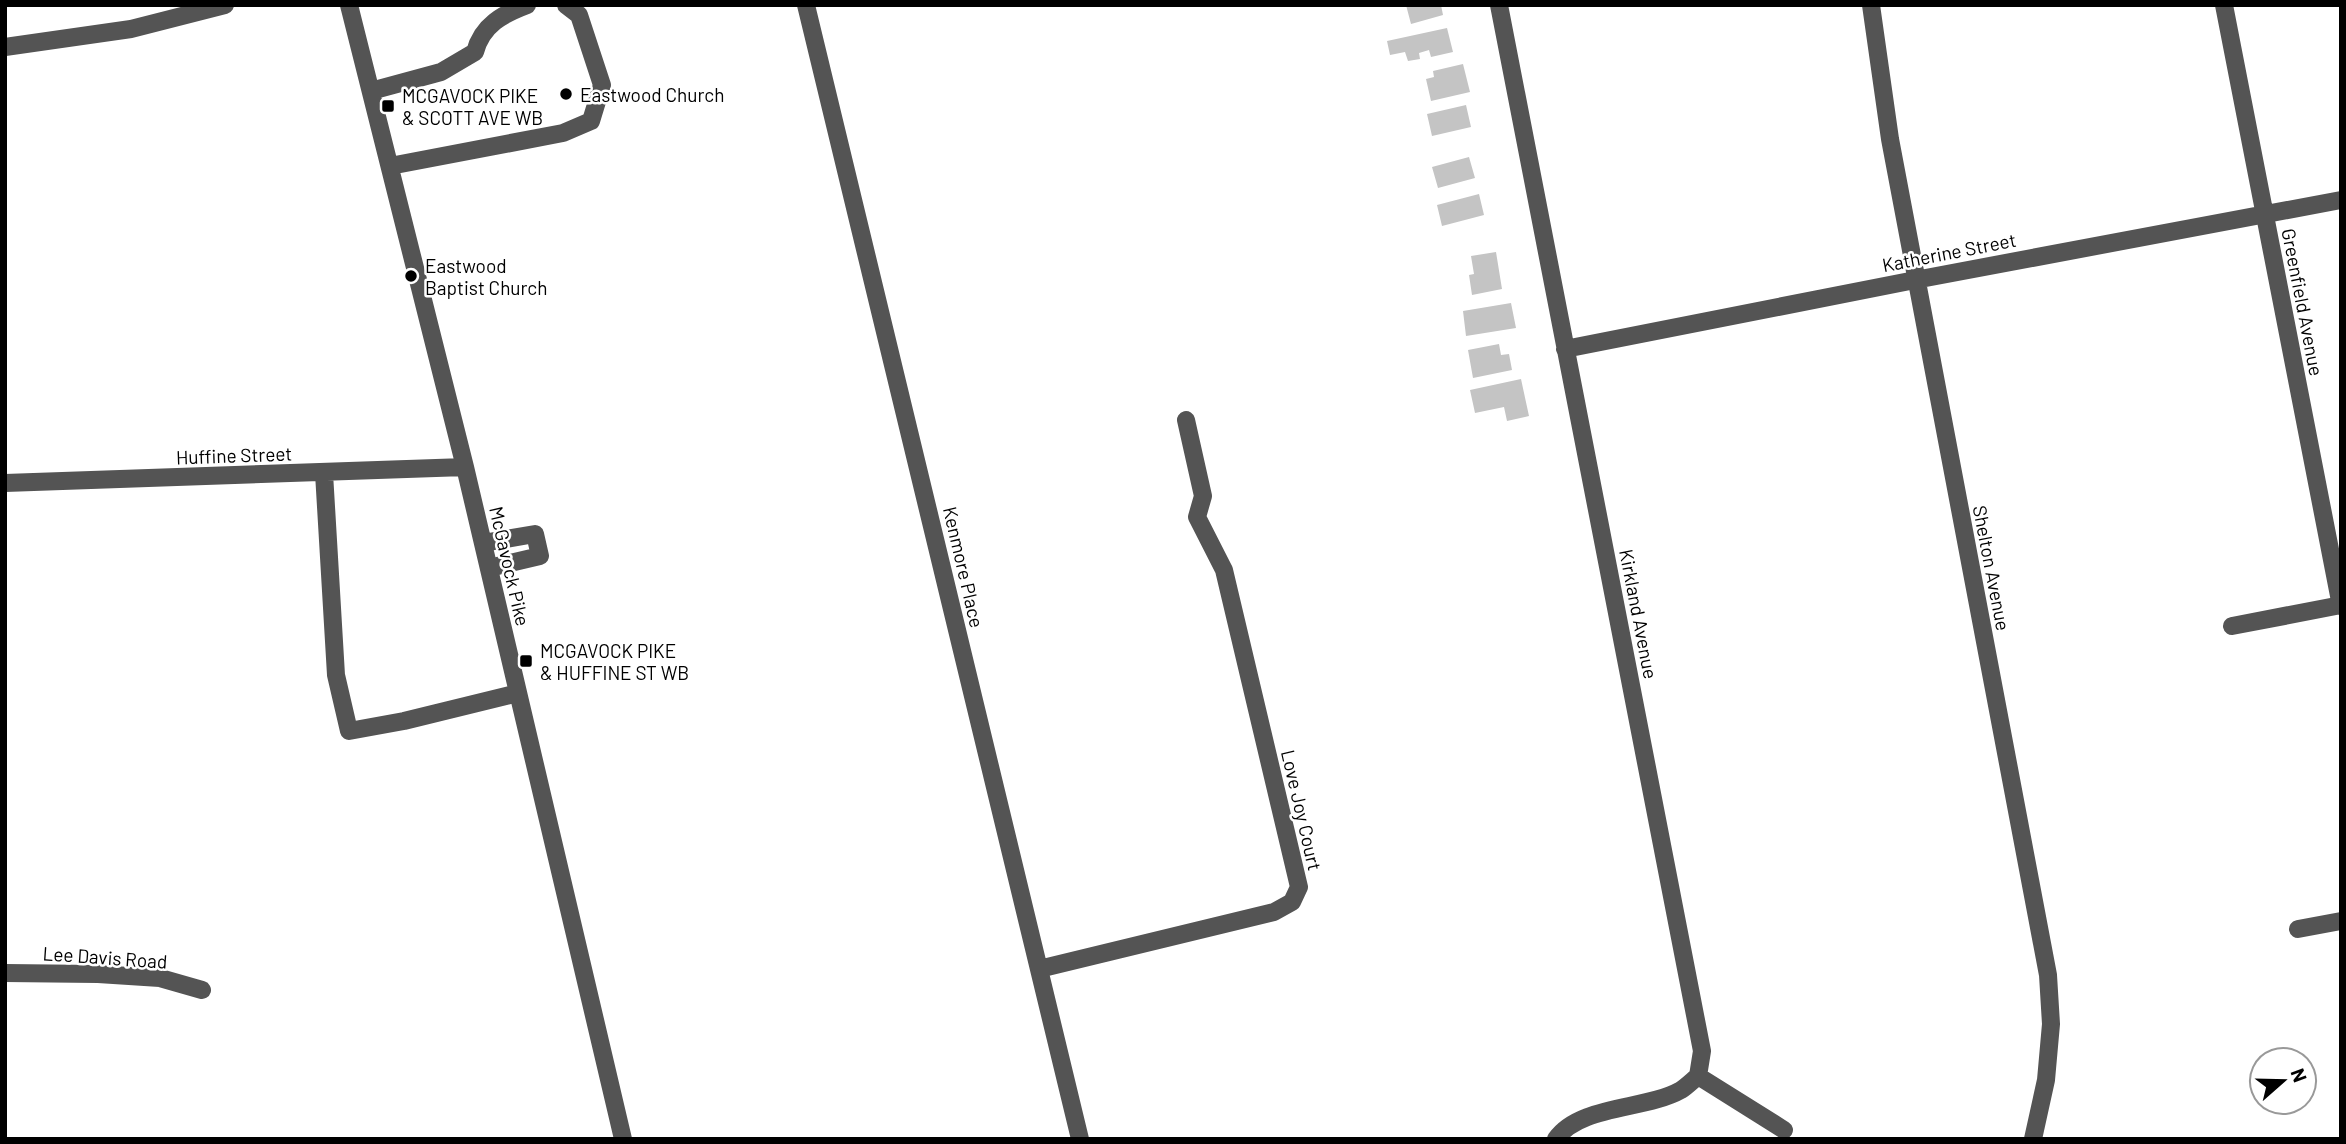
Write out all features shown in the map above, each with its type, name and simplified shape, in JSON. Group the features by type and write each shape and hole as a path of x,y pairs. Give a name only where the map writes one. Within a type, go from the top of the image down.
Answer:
{"street":[{"path":"5,47 131,29 225,5"},
{"name":"McGavock Pike","path":"349,5 465,467 623,1139"},
{"path":"371,90 441,72 475,52 479,36 506,13 527,5"},
{"path":"390,166 563,134 591,121 602,85 579,15 566,5"},
{"name":"Kenmore Place","path":"807,5 1080,1139"},
{"name":"Kirkland Avenue","path":"1499,5 1702,1051 1698,1076"},
{"name":"Shelton Avenue","path":"1871,5 1890,139 2048,975 2051,1024 2046,1080 2034,1139"},
{"name":"Greenfield Avenue","path":"2224,5 2341,606"},
{"name":"Katherine Street","path":"1566,349 2341,200"},
{"name":"Love Joy Court","path":"1039,969 1274,912 1292,902 1298,887 1224,570 1197,517 1203,496 1186,420"},
{"name":"Huffine Street","path":"5,483 465,467"},
{"path":"324,473 335,675 349,731 518,694"},
{"path":"483,543 535,534 540,556 489,568"},
{"path":"2232,626 2341,606"},
{"path":"2298,929 2341,920"},
{"name":"Lee Davis Road","path":"5,973 160,978 202,990"},
{"path":"1556,1139 1562,1131 1583,1119 1681,1090 1698,1076 1784,1130"}],"building":[{"path":"1406,5 1441,5 1443,15 1411,24"},
{"path":"1447,28 1453,52 1431,57 1429,50 1419,53 1420,59 1408,61 1405,52 1390,55 1387,41"},
{"path":"1463,64 1470,92 1431,101 1426,79 1434,77 1433,71"},
{"path":"1466,105 1471,127 1432,136 1427,114"},
{"path":"1469,157 1475,178 1438,188 1432,167"},
{"path":"1479,194 1484,215 1442,226 1437,205"},
{"path":"1496,252 1502,289 1472,295 1469,275 1474,274 1471,256"},
{"path":"1511,303 1516,328 1466,336 1463,311"},
{"path":"1499,344 1501,355 1509,354 1512,370 1473,378 1468,350"},
{"path":"1521,379 1529,416 1507,421 1504,407 1475,413 1470,390"}],"place":[{"name":"Eastwood Church","path":"566,94"},
{"name":"MCGAVOCK PIKE & SCOTT AVE WB","path":"388,106"},
{"name":"Eastwood Baptist Church","path":"411,276"},
{"name":"MCGAVOCK PIKE & HUFFINE ST WB","path":"526,661"}]}
